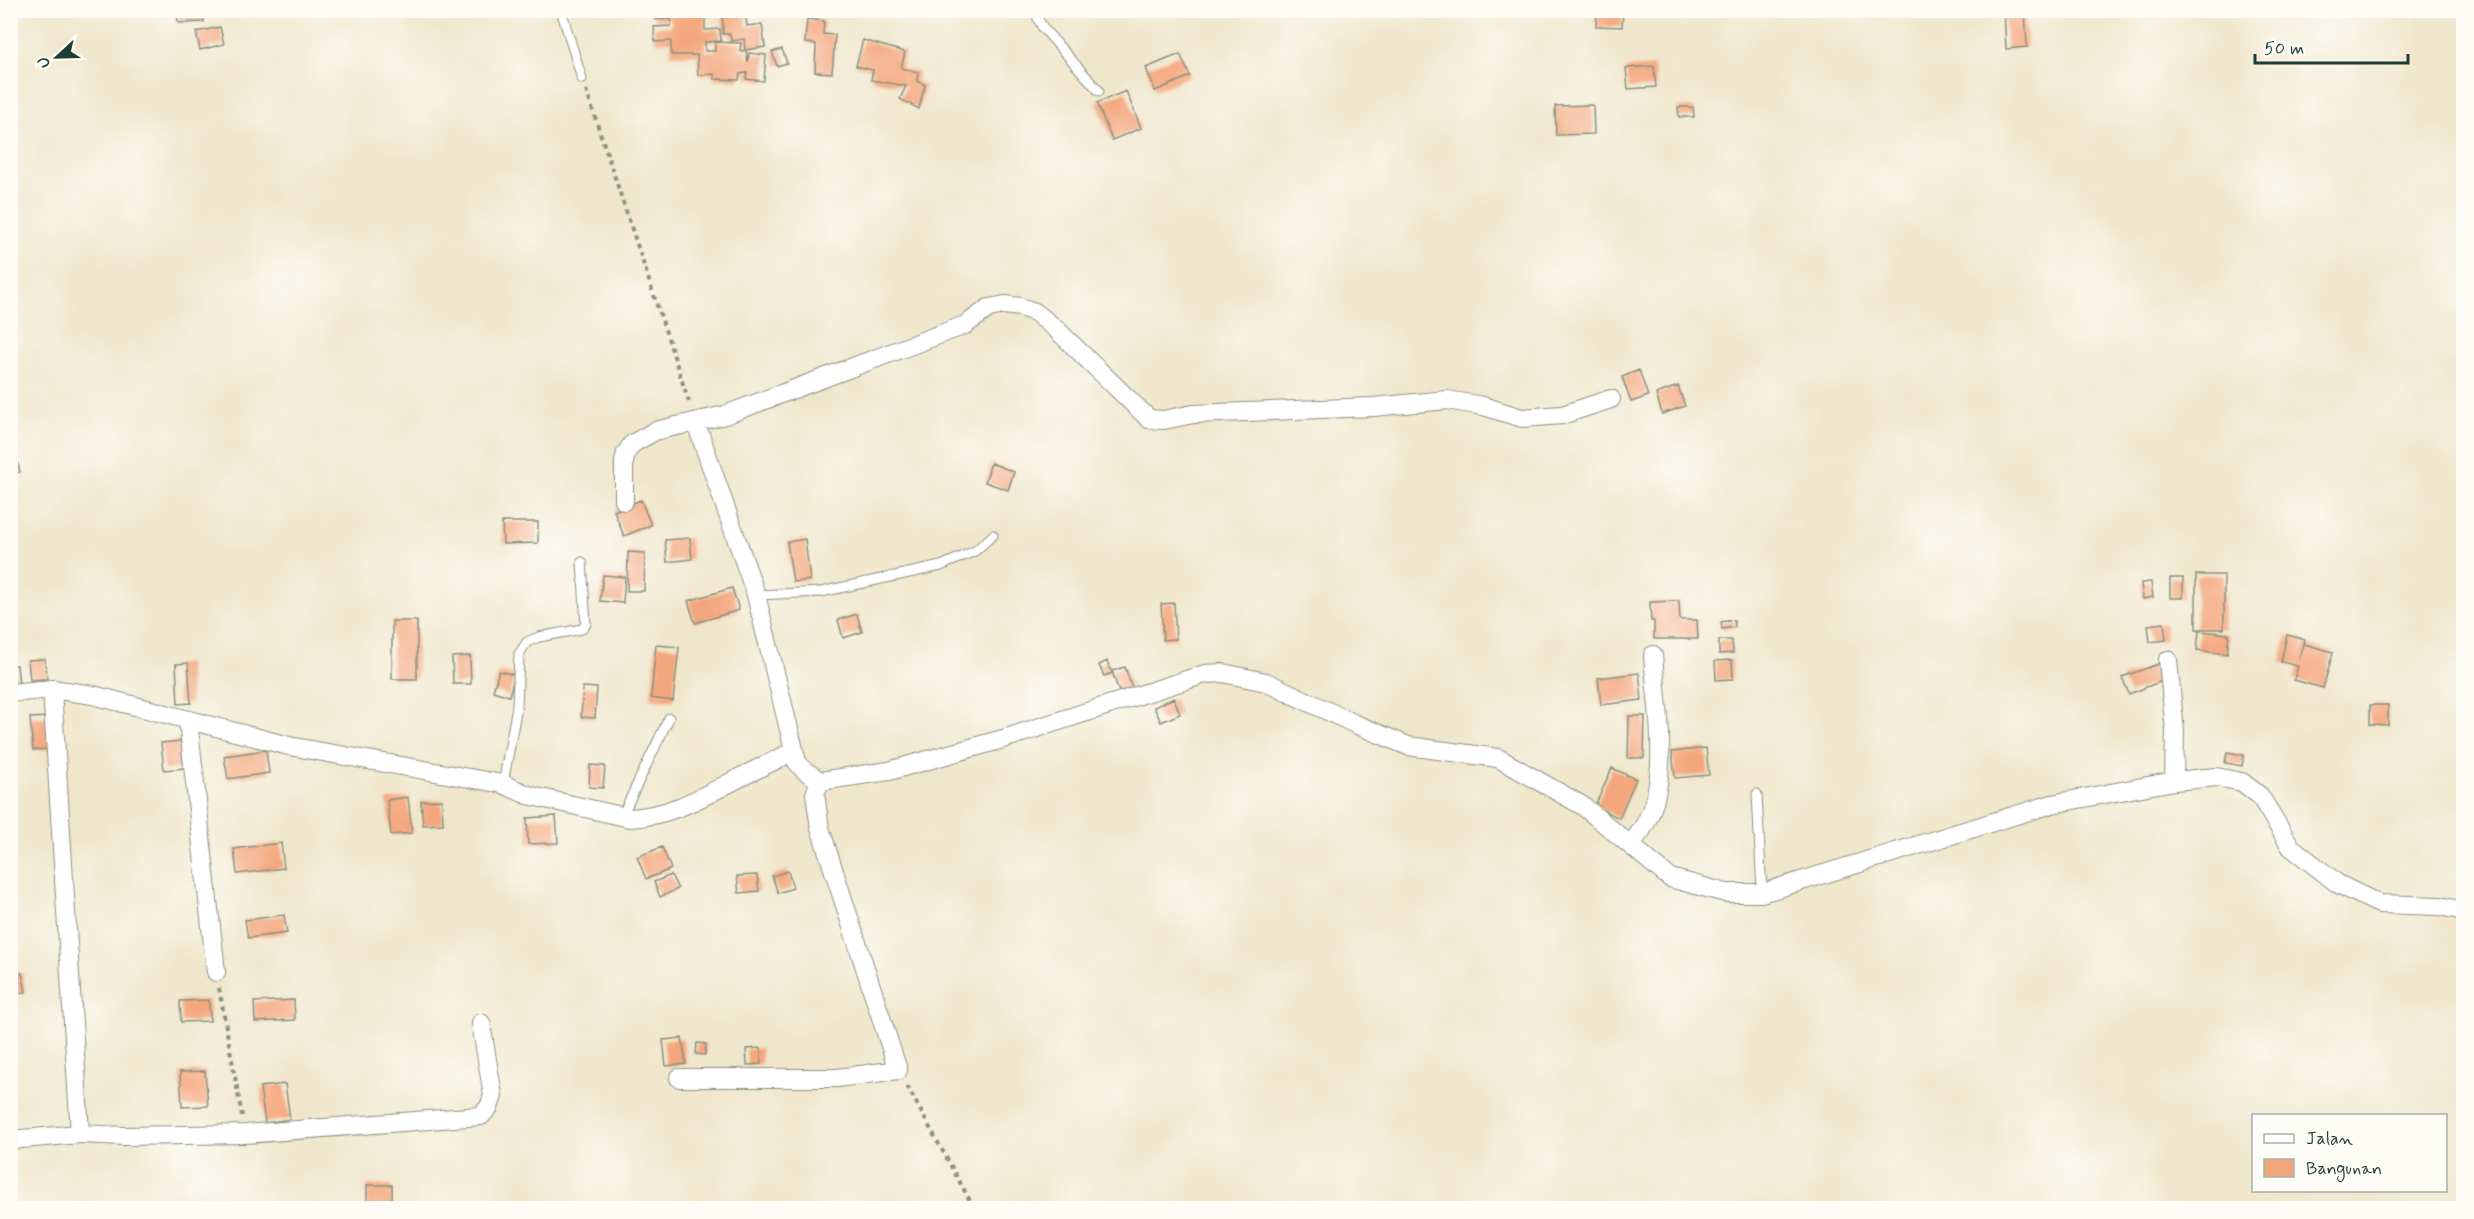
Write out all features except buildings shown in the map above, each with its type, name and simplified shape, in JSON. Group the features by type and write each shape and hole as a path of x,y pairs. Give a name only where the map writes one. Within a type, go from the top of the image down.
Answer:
{"street":[{"path":"624,501 626,453 632,444 655,431 725,415 965,325 989,308 1005,305 1035,312 1056,329 1149,419 1164,420 1193,414 1373,407 1447,400 1483,406 1522,418 1562,415 1611,399"},
{"path":"696,423 756,595 794,751 804,770 820,781 889,771 1003,739 1205,674 1223,672 1266,682 1408,746 1497,758 1537,778 1583,806 1670,878 1726,894 1762,893 2052,804 2174,781 2216,777 2242,782 2260,796 2291,847 2338,884 2379,904 2440,906 2463,911"},
{"path":"1630,844 1642,832 1652,812 1661,775 1653,655"},
{"path":"2168,660 2175,732 2174,781"},
{"path":"10,693 52,689 93,695 289,746 503,784 528,795 630,818 645,818 703,798 794,751"},
{"path":"52,689 80,1134"},
{"path":"188,720 216,972"},
{"path":"679,1078 837,1078 898,1070 820,828 815,794 820,781"},
{"path":"10,1140 80,1134 124,1136 245,1134 481,1116 489,1107 493,1096 481,1023"}],"lane":[{"path":"561,10 582,79"},
{"path":"1037,10 1038,19 1043,28 1098,91"},
{"path":"756,595 821,592 941,566 975,551 993,535"},
{"path":"503,784 517,705 519,654 527,642 551,634 582,629 586,624 582,562"},
{"path":"622,816 669,718"},
{"path":"1757,794 1762,893"}],"path":[{"path":"582,79 696,423"},
{"path":"216,972 245,1134"},
{"path":"898,1070 974,1209"}]}
